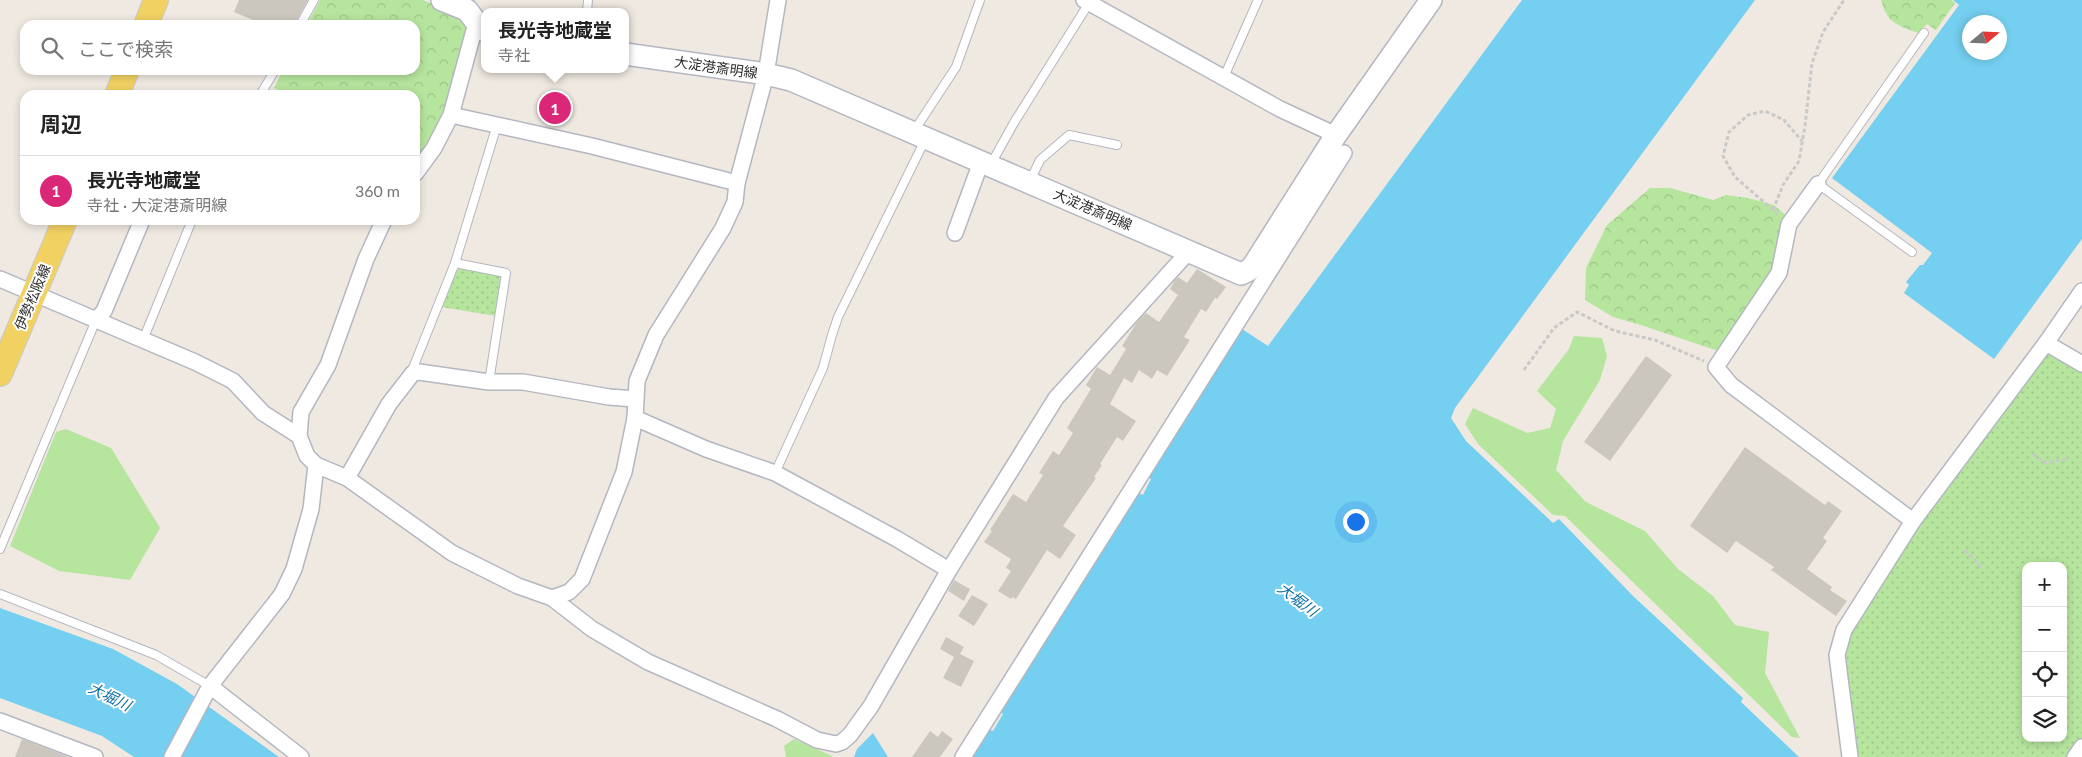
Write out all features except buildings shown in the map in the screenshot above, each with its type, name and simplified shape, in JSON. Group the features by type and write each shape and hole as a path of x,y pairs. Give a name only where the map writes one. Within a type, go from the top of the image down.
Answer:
{"main road":[{"path":"148,20 156,0"},
{"path":"442,0 461,7 475,17"},
{"name":"大淀港斎明線","path":"629,55 766,74 810,87 1029,183 1192,251 1238,273 1250,270 1340,144 1430,1"},
{"path":"118,90 125,75"},
{"name":"伊勢松阪線","path":"0,374 63,225"}],"street":[{"path":"552,598 569,592 582,579 624,472 635,418 635,399 638,381 656,335 723,228 734,202 737,183 766,74 778,0"},
{"path":"963,757 1340,144 1094,3"},
{"path":"420,167 434,148 451,115 475,17"},
{"path":"451,115 592,146 737,183"},
{"path":"955,233 986,164"},
{"path":"1818,184 1789,224 1779,273 1716,366 1731,385 1913,521"},
{"path":"96,320 104,311 140,225"},
{"path":"382,225 366,259 328,365 301,412 299,436 307,456 316,465 347,478 452,553 518,586 552,598 592,629 648,662 777,719 817,740 836,744 842,742 850,735 871,706 949,570 1056,398 1182,259 1192,251"},
{"path":"0,279 195,362 233,382 263,413 299,436"},
{"path":"1850,757 1837,655 1844,630 1913,521 2046,343 2082,291"},
{"path":"2046,343 2082,364"},
{"path":"347,478 389,404 413,373 419,372 489,382 523,382 609,397 635,399"},
{"path":"635,418 706,449 775,473 897,539 949,570"},
{"path":"172,757 210,686 282,594 290,578 311,509 316,465"},
{"path":"210,686 302,757"},
{"path":"0,720 95,757"},
{"path":"2076,757 2082,747"}],"lane":[{"path":"303,20 314,0"},
{"path":"775,473 823,368 838,318 920,135 956,67 980,0"},
{"path":"1224,77 1258,0"},
{"path":"986,164 1094,3"},
{"path":"1912,252 1818,184 1924,33"},
{"path":"263,90 272,75"},
{"path":"413,373 413,368 455,263 497,125"},
{"path":"1029,183 1040,160 1069,135 1117,145"},
{"path":"143,340 190,225"},
{"path":"455,263 506,273 489,382"},
{"path":"0,549 96,320"},
{"path":"0,594 156,655 210,686"}],"path":[{"path":"1773,210 1783,185 1799,161 1812,63 1823,32 1844,0"},
{"path":"1789,224 1735,177 1724,156 1729,132 1748,115 1765,111 1784,120 1802,142"},
{"path":"1524,370 1554,328 1576,312 1615,331 1654,340 1716,366"},
{"path":"2033,454 2046,462 2070,458"},
{"path":"1965,550 1981,567"}],"green space":[{"path":"320,0 423,0 462,17 468,30 446,112 420,153 420,90 278,90 274,88 280,75 420,75 420,20 310,20"},
{"path":"1881,0 1951,0 1955,3 1936,30 1927,24 1918,33 1894,22 1886,14"},
{"path":"1650,188 1670,188 1713,200 1726,195 1748,198 1774,205 1788,217 1778,268 1721,352 1613,317 1585,300 1586,268 1607,225"},
{"path":"463,267 502,275 496,316 441,307 456,271"},
{"path":"1574,336 1602,338 1607,356 1600,380 1563,441 1556,470 1586,502 1645,531 1678,569 1713,596 1735,625 1769,632 1765,673 1800,738 1792,737 1565,516 1553,515 1478,444 1465,424 1473,408 1527,433 1550,428 1556,409 1537,391 1569,349"},
{"path":"2046,343 2082,363 2082,750 2077,757 1850,757 1837,655 1844,630"},
{"path":"66,429 111,448 160,528 130,580 59,571 10,546 56,432"},
{"path":"794,739 833,757 786,757 784,746"}],"water":[{"name":"大堀川","path":"1522,0 1755,0 1455,408 1451,418 1466,441 1553,523 1559,519 1633,596 1743,698 1741,702 1799,757 973,757 990,730 993,731 1003,714 1001,712 1139,493 1143,495 1151,479 1149,477 1242,329 1268,346"},
{"path":"1953,0 2082,0 2082,239 1994,359 1904,293 1909,285 1906,282 1932,253 1832,178 1959,5"},
{"name":"大堀川","path":"0,608 113,649 177,684 279,757 134,757 102,736 0,698"},
{"path":"873,733 888,757 854,757 857,749"}],"place":[{"name":"長光寺地蔵堂","path":"555,108"}]}
